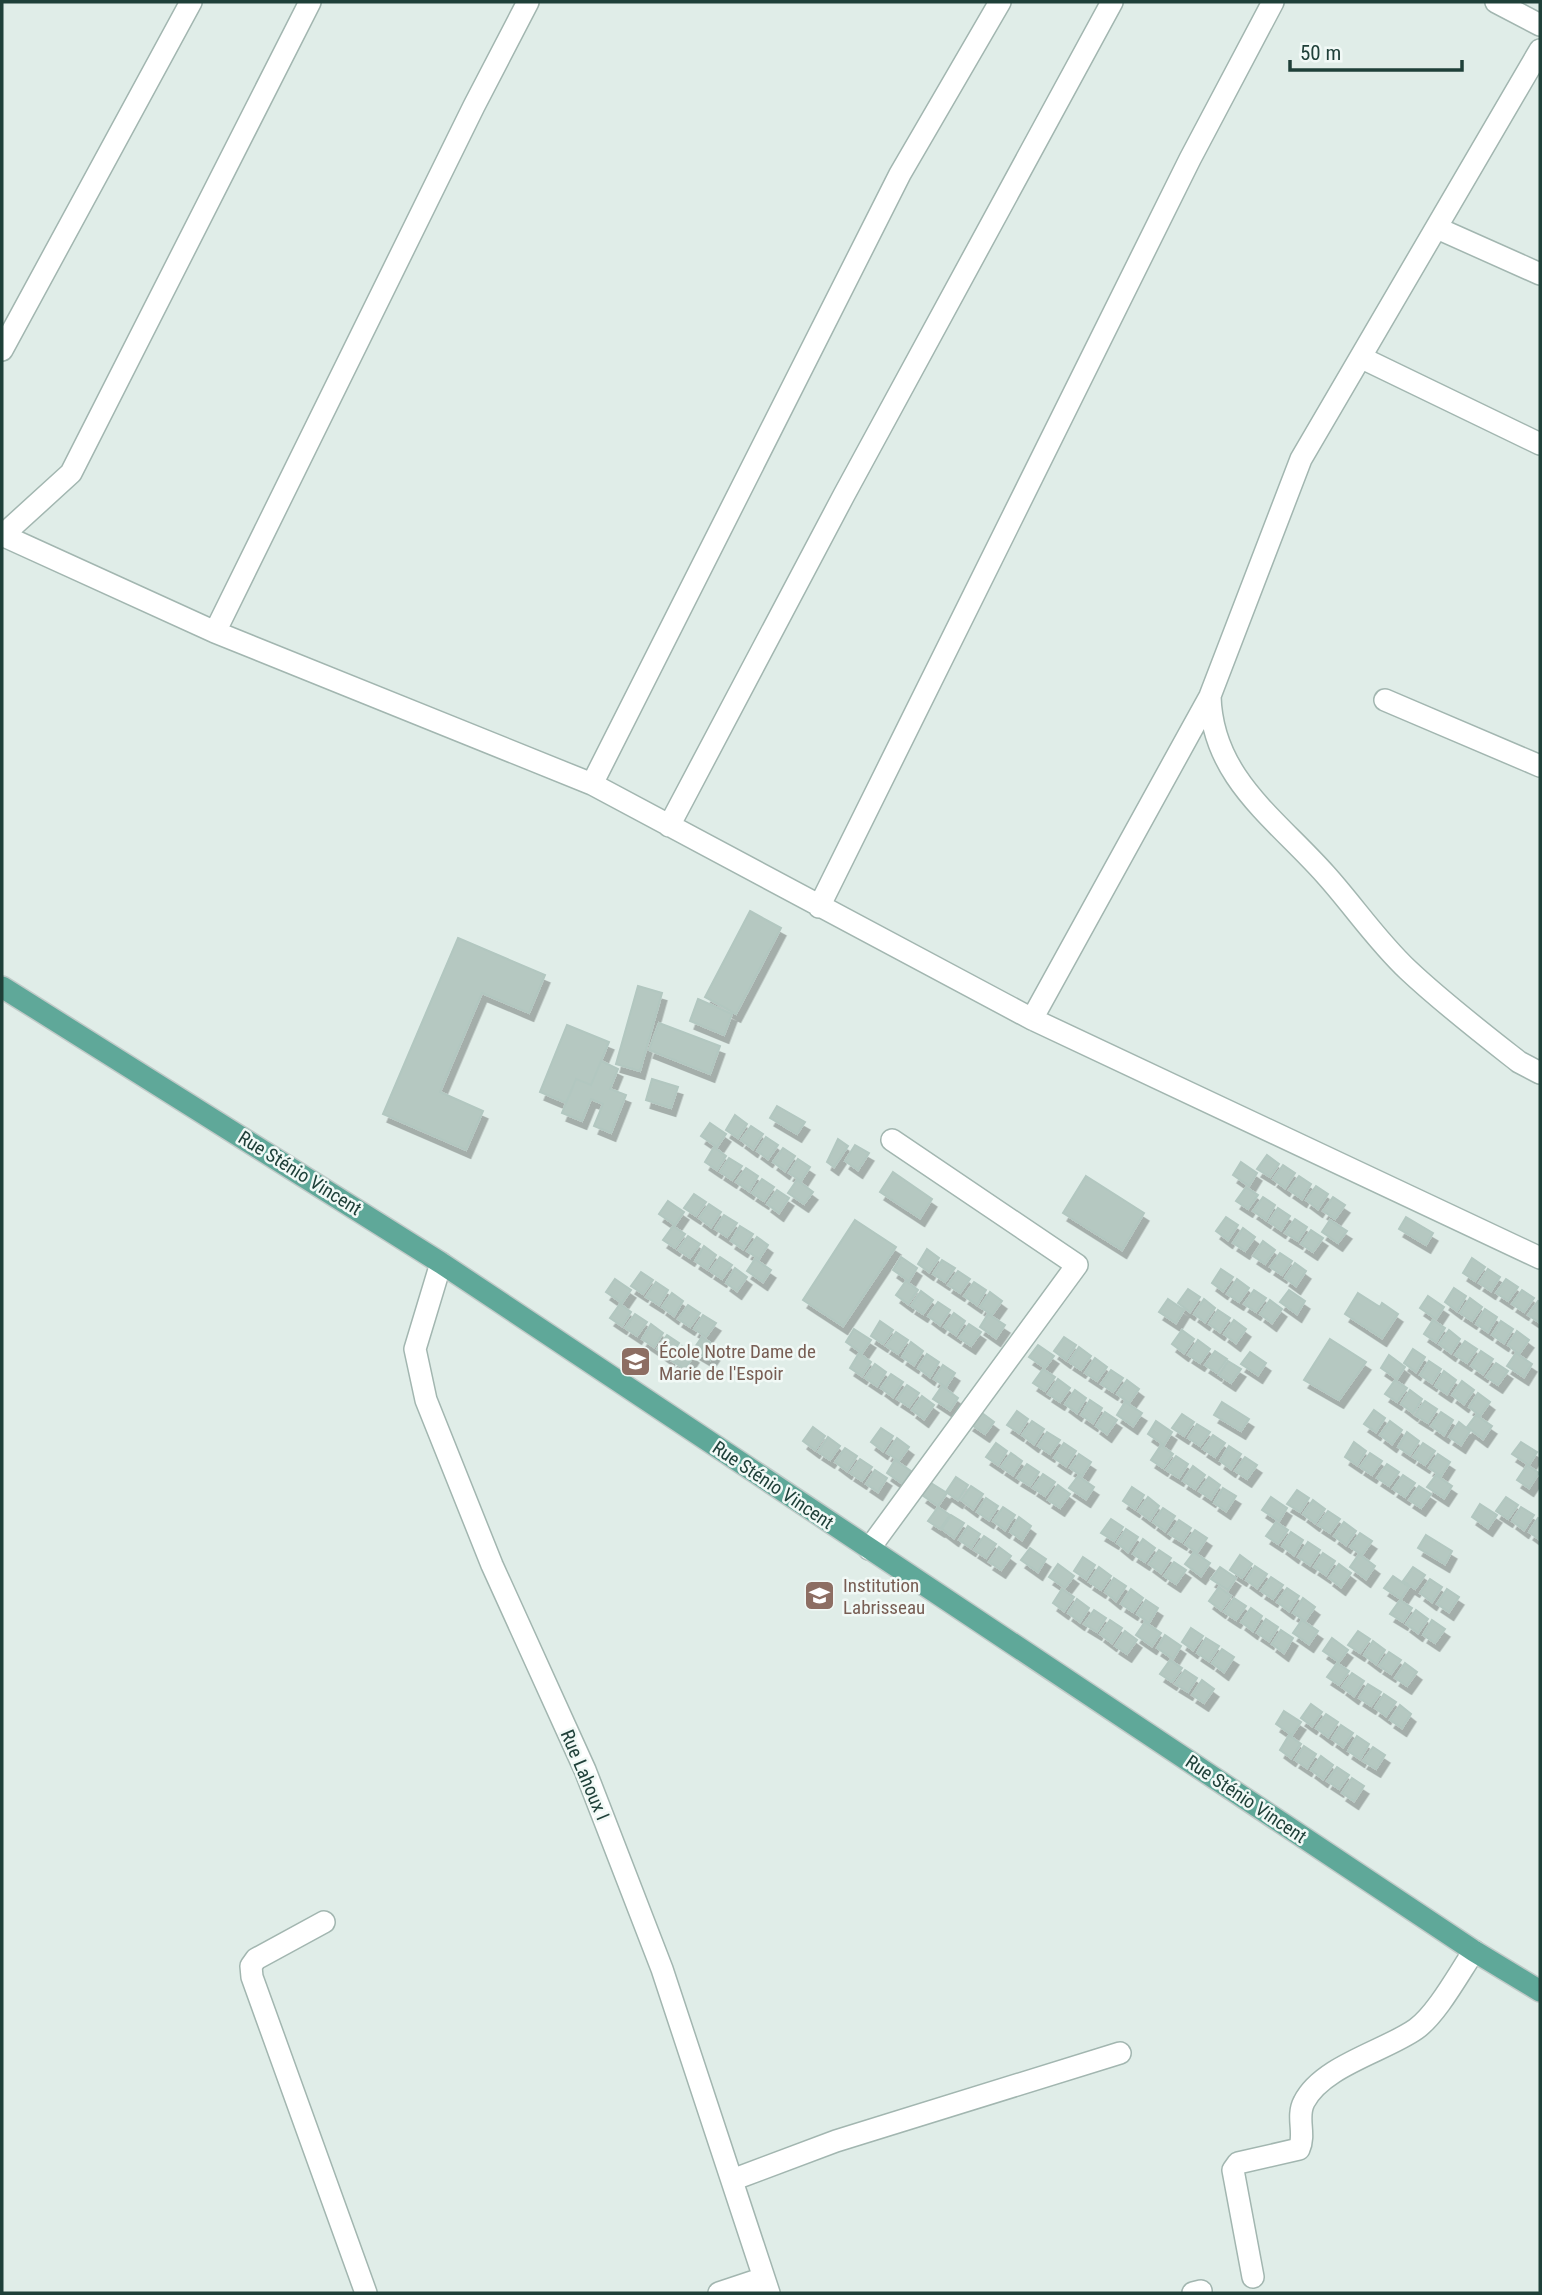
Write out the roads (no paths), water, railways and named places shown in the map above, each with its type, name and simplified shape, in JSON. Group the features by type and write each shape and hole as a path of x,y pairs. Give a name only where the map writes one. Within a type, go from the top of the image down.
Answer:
{"main road":[{"name":"Rue Sténio Vincent","path":"2,987 441,1263 1474,1951 1540,1991"}],"street":[{"path":"2,350 191,2"},
{"path":"310,2 71,472 2,535 215,632 592,784 1032,1019 1540,1258"},
{"path":"215,632 528,2"},
{"path":"592,784 900,174 1000,2"},
{"path":"669,826 844,495 1112,2"},
{"path":"819,907 1190,159 1273,2"},
{"path":"1496,2 1540,25"},
{"path":"1032,1019 1210,696 1301,459 1540,50"},
{"path":"1437,228 1540,274"},
{"path":"1362,358 1540,444"},
{"path":"1210,696 1210,724 1221,752 1247,794 1325,874 1408,970 1519,1062 1540,1073"},
{"path":"1385,700 1540,766"},
{"path":"869,1549 1077,1265 892,1140"},
{"name":"Rue Lahoux I","path":"441,1263 415,1349 426,1400 492,1565 593,1791 662,1969 766,2285"},
{"path":"324,1922 256,1959 251,1966 252,1977 366,2293"},
{"path":"1253,2277 1234,2170 1238,2162 1299,2149 1303,2140 1303,2103 1318,2084 1418,2028 1474,1951"},
{"path":"732,2180 836,2141 1120,2053"},
{"path":"719,2293 766,2285"}],"place":[{"name":"École Notre Dame de Marie de l'Espoir","path":"636,1362"},
{"name":"Institution Labrisseau","path":"820,1596"}]}
